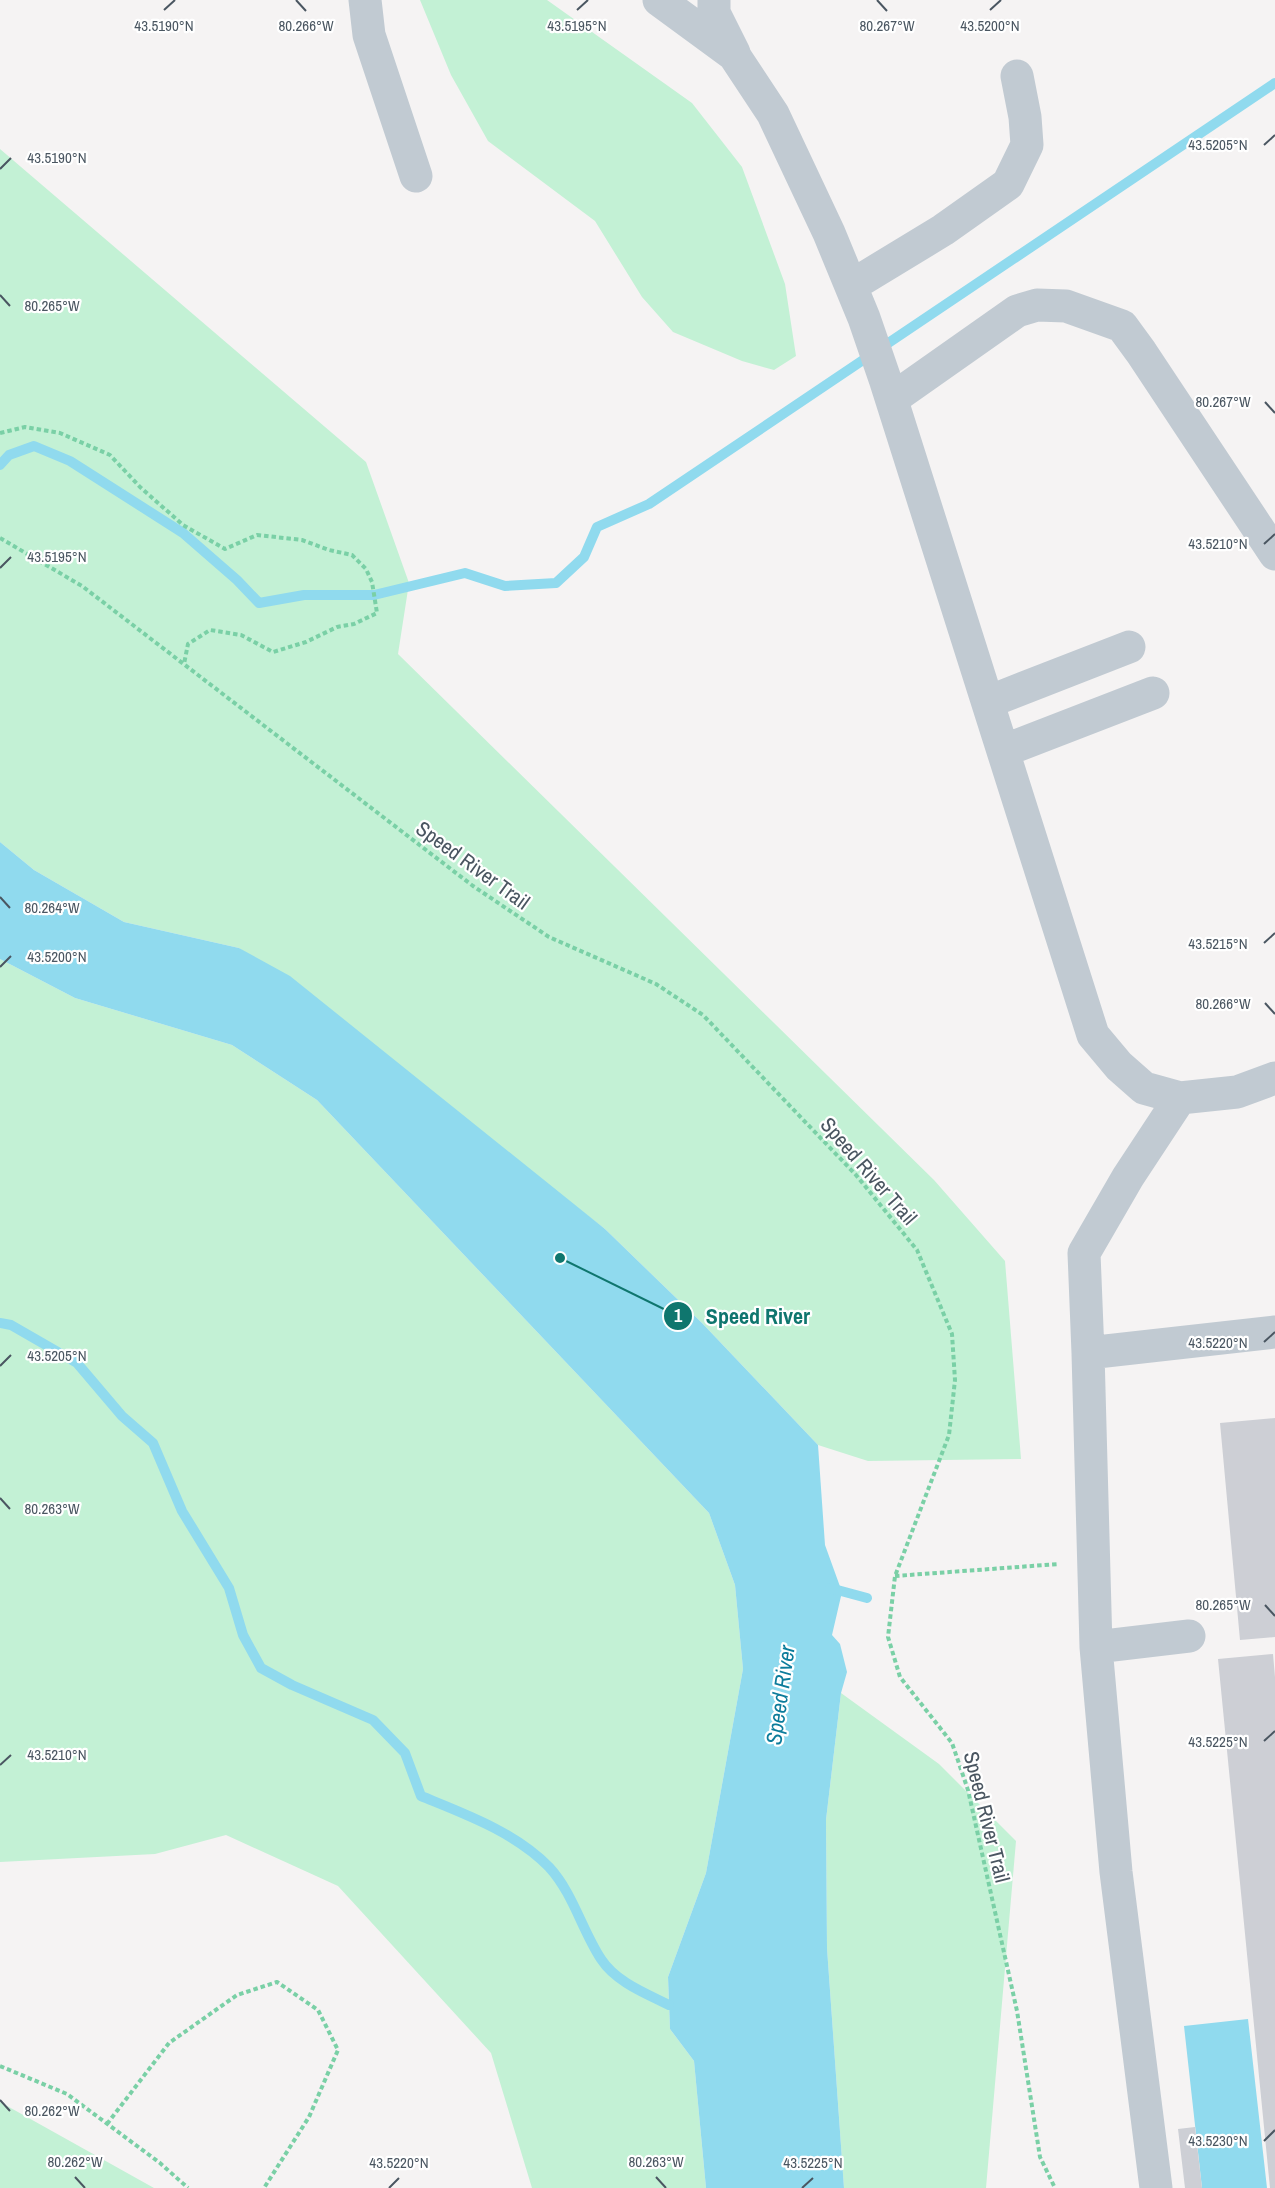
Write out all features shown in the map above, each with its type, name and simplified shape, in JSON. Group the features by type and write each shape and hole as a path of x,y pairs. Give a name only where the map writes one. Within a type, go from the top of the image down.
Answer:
{"lane":[{"path":"365,0 369,35 416,176"},
{"path":"659,0 734,55"},
{"path":"714,0 714,13 734,55 773,114 829,233 864,318 1093,1035 1119,1066 1144,1088 1180,1098 1237,1092 1275,1078"},
{"path":"851,286 943,230 1008,184 1027,145 1025,117 1017,76"},
{"path":"889,391 1017,311 1037,305 1066,306 1122,326 1275,554"},
{"path":"987,702 1129,647"},
{"path":"1003,751 1153,693"},
{"path":"1156,2188 1116,1872 1096,1647 1084,1253 1128,1177 1180,1098"},
{"path":"1088,1353 1275,1332"},
{"path":"1096,1647 1190,1636"}],"path":[{"path":"0,433 25,427 60,433 110,455 140,487 183,525 225,549 257,535 302,540 329,550 352,555 366,569 372,582 377,613 354,624 337,627 306,642 273,652 241,635 210,630 188,644 184,664"},
{"name":"Speed River Trail","path":"1,540 82,586 473,886 549,937 656,984 703,1015 856,1175 917,1250 952,1334 955,1380 949,1436 896,1576 888,1638 900,1677 952,1743 968,1790 1017,2011 1040,2157 1055,2188"},
{"path":"896,1576 1029,1567"},
{"path":"107,2124 169,2043 237,1995 278,1982 318,2010 338,2050 309,2117 264,2188"},
{"path":"0,2066 67,2094 160,2163 188,2188"}],"green space":[{"path":"420,0 547,0 692,103 742,167 785,284 796,356 774,370 742,361 673,332 642,297 595,221 488,141 451,75"},
{"path":"0,149 366,462 409,583 398,654 934,1180 1005,1261 1021,1459 868,1461 818,1445 702,1323 605,1229 239,948 124,922 34,870 0,842"},
{"path":"0,959 75,998 232,1045 317,1100 709,1513 735,1585 743,1669 706,1873 668,1977 670,2029 694,2061 706,2188 532,2188 491,2053 338,1886 226,1835 155,1854 0,1862"},
{"path":"841,1693 939,1764 1016,1841 986,2188 844,2188 827,1948 826,1820"},
{"path":"0,2102 154,2188 0,2188"}],"water":[{"path":"0,842 34,870 124,922 239,948 290,976 605,1229 702,1323 818,1445 825,1545 842,1592 832,1635 840,1644 847,1672 841,1693 826,1820 827,1948 844,2188 706,2188 694,2061 670,2029 668,1977 706,1873 743,1669 735,1585 709,1513 317,1100 232,1045 75,998 0,959"},
{"path":"1248,2019 1267,2188 1202,2188 1184,2026"}],"building":[{"path":"1275,1418 1275,1637 1240,1640 1220,1423"},
{"path":"1273,1654 1275,1677 1275,2188 1270,2188 1218,1659"},
{"path":"1195,2127 1202,2188 1185,2188 1178,2129"}],"waterway":[{"path":"0,465 9,455 34,446 70,461 183,533 237,580 259,603 304,595 374,595 465,573 505,586 556,583 584,557 597,527 649,504 1275,83"},
{"path":"0,1323 11,1325 77,1363 122,1416 153,1443 182,1511 229,1588 243,1635 261,1668 292,1685 373,1720 405,1753 421,1796 489,1825 536,1855 549,1867 565,1888 594,1948 607,1967 632,1986 669,2005"},
{"path":"830,1588 867,1598"}],"place":[{"name":"Speed River","path":"560,1258"}]}
